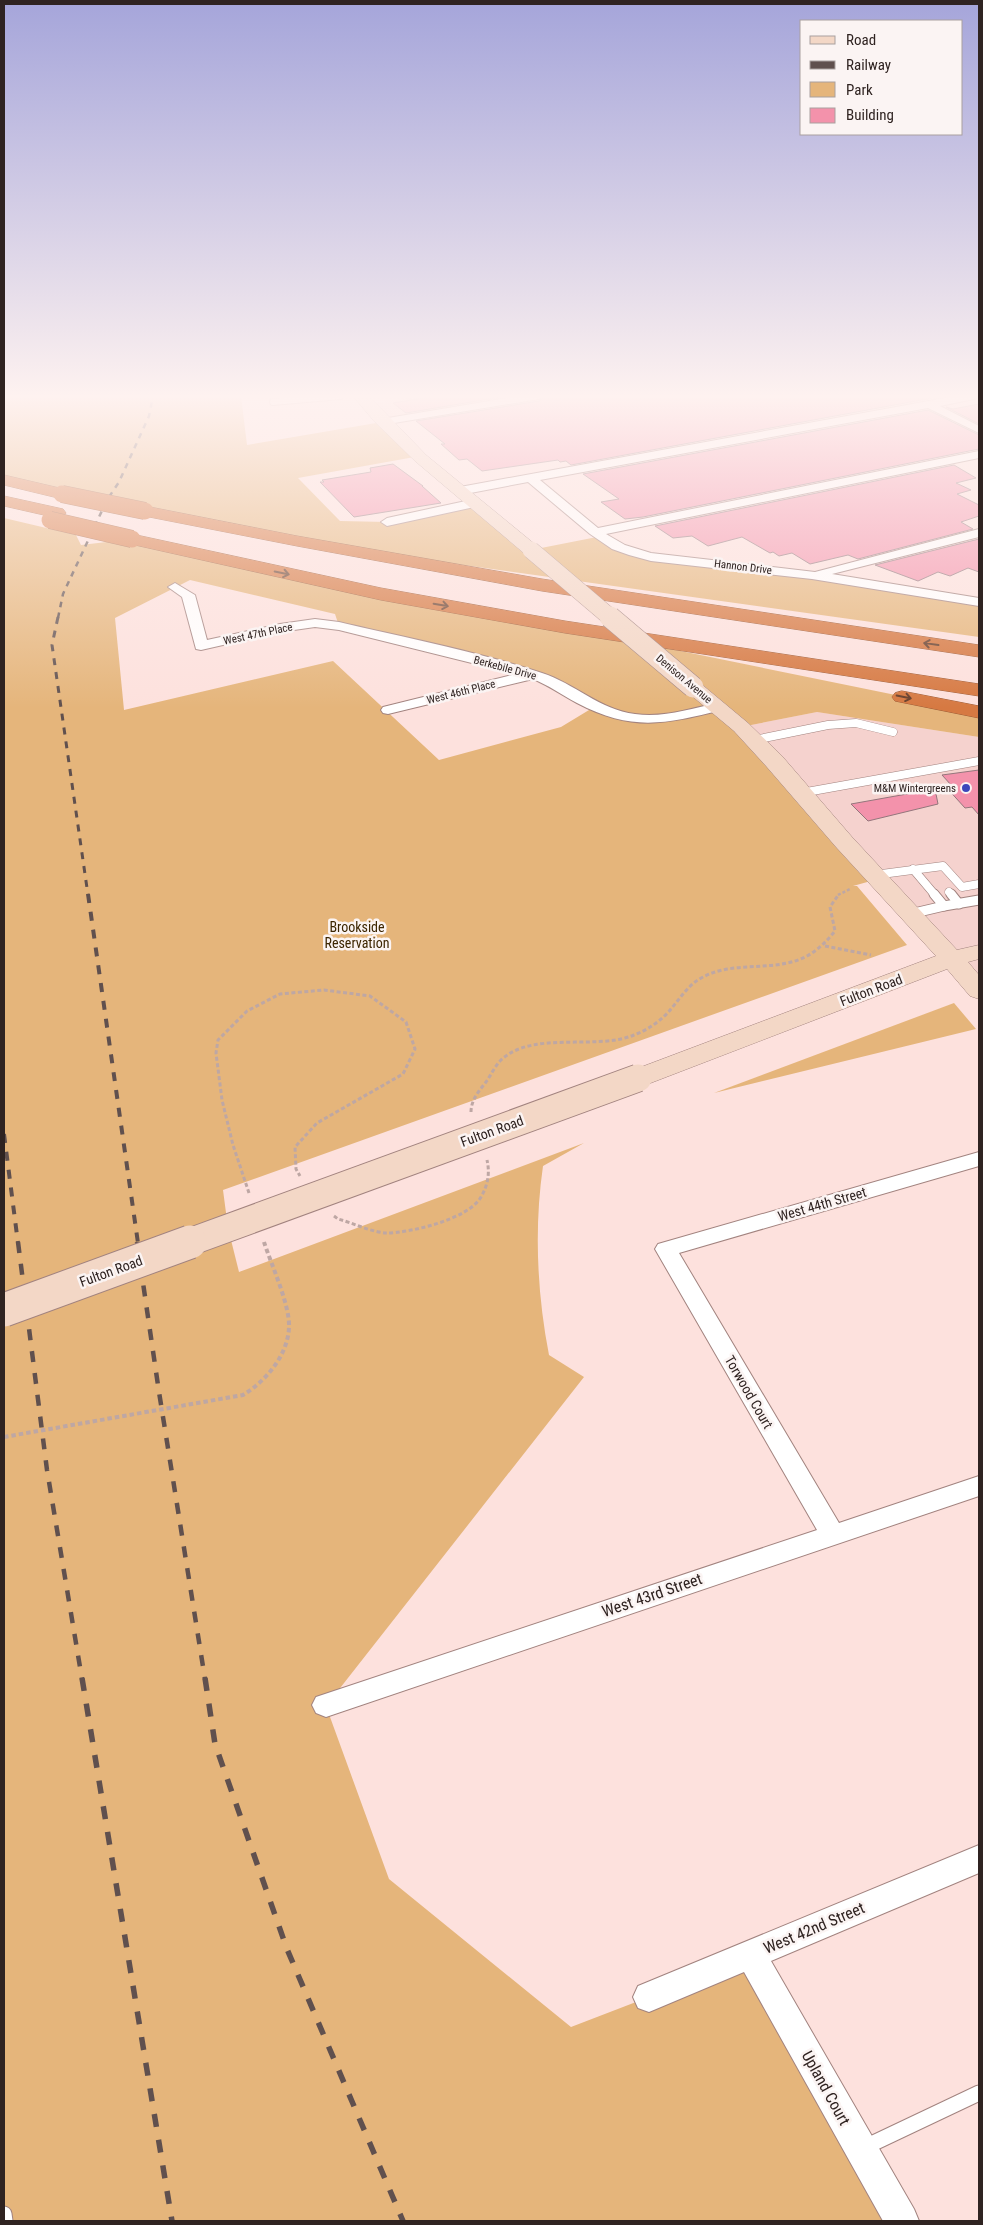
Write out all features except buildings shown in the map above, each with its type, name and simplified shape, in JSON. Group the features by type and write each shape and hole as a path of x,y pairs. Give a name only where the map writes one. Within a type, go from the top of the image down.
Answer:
{"highway":[{"path":"90,500 297,541 542,585 979,651"},
{"path":"4,501 54,516 362,590 565,627 979,712"},
{"path":"4,509 54,516"},
{"path":"134,535 552,607 979,672"},
{"path":"297,541 979,637"},
{"path":"565,627 979,690"}],"main road":[{"name":"Denison Avenue","path":"470,500 754,740 979,991"},
{"name":"Fulton Road","path":"4,1310 638,1078 952,959 979,952"}],"street":[{"name":"Hannon Drive","path":"557,500 596,532 619,547 651,557 812,575 979,602"},
{"path":"596,532 754,500"},
{"path":"387,522 474,503"},
{"path":"812,575 979,533"},
{"name":"West 47th Place","path":"175,587 188,595 201,646 280,628 315,623"},
{"name":"Berkebile Drive","path":"315,623 339,626 534,674 594,707 617,716 637,720 665,720 717,707"},
{"name":"West 46th Place","path":"388,710 534,674"},
{"name":"West 44th Street","path":"666,1250 979,1159"},
{"name":"Torwood Court","path":"666,1250 833,1535"},
{"name":"West 43rd Street","path":"326,1705 979,1486"},
{"name":"West 42nd Street","path":"650,1997 979,1859"},
{"name":"Upland Court","path":"750,1954 902,2221"}],"lane":[{"path":"754,740 828,725 856,723 893,732"},
{"path":"801,793 979,761"},
{"path":"874,875 943,866 977,903"},
{"path":"926,868 935,876"},
{"path":"912,869 944,906"},
{"path":"962,887 979,884"},
{"path":"948,892 960,904"},
{"path":"910,914 944,906 977,903"},
{"path":"860,2149 979,2092"},
{"path":"4,2214 5,2221"}],"path":[{"path":"824,946 871,955"}],"shaded area":[{"path":"817,712 979,737 979,991 741,727"}],"green space":[{"path":"114,500 319,500 340,521 387,522 475,503 531,550 602,536 635,552 812,575 979,602 979,637 392,555"},
{"name":"Brookside Reservation","path":"4,518 76,535 81,545 132,539 979,712 979,737 817,712 741,727 878,879 853,886 857,886 907,945 223,1190 228,1228 239,1272 584,1143 543,1166 538,1213 538,1260 539,1284 549,1355 584,1377 326,1706 389,1879 571,2027 649,1997 750,1954 902,2221 4,2221","holes":["190,580 335,614 339,626 534,674 594,707 561,727 439,760 333,661 124,710 115,618"]},
{"path":"954,1003 976,1029 714,1093"}],"railway":[{"path":"58,618 63,594 107,500"},
{"path":"58,617 52,645 88,895"},
{"path":"88,894 138,1243"},
{"path":"4,1134 18,1243"},
{"path":"18,1242 47,1470 82,1679"},
{"path":"137,1242 205,1679"},
{"path":"82,1678 172,2221"},
{"path":"205,1678 215,1744 287,1949 403,2221"}],"place":[{"name":"M&M Wintergreens","path":"966,788"}]}
